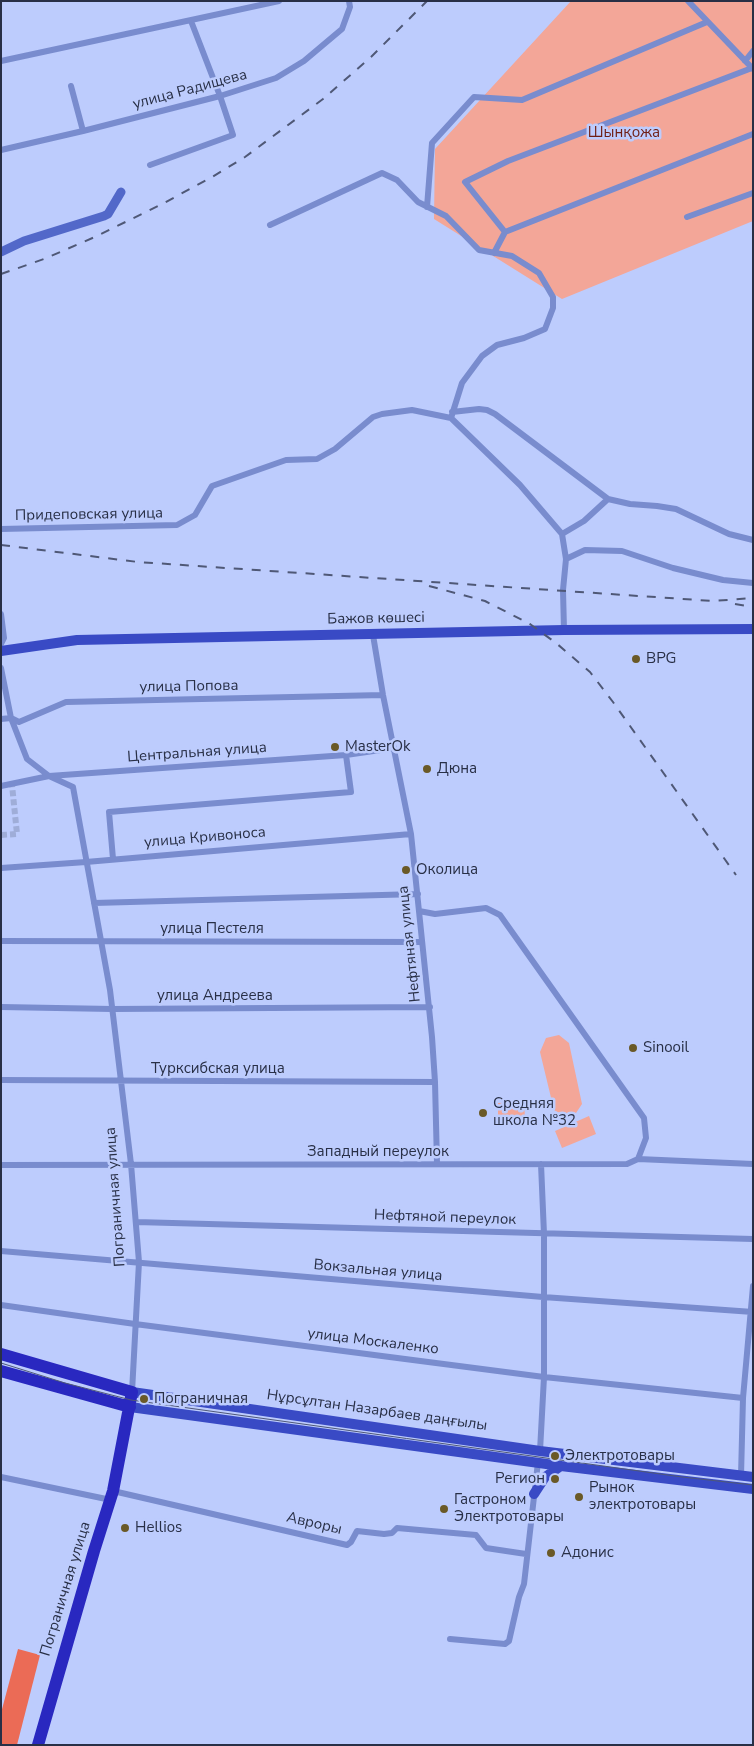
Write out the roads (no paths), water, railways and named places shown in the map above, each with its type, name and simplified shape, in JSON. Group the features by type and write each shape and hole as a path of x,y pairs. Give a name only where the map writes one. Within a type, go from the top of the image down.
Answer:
{"highway":[{"name":"Нұрсұлтан Назарбаев даңғылы","path":"1,1354 132,1392"},
{"name":"Нұрсұлтан Назарбаев даңғылы","path":"1,1370 130,1407"},
{"name":"Пограничная улица","path":"38,1745 91,1559 112,1496 132,1392"}],"main road":[{"name":"Бажов көшесі","path":"1,651 77,640 564,630 753,629"},
{"name":"Нұрсұлтан Назарбаев даңғылы","path":"132,1392 753,1478"},
{"name":"Нұрсұлтан Назарбаев даңғылы","path":"130,1407 562,1466 753,1489"},
{"path":"538,1462 540,1450"},
{"path":"534,1494 545,1477 562,1466"}],"street":[{"path":"1,61 279,1"},
{"name":"улица Радищева","path":"1,150 220,96 276,78 304,61 342,29 350,7 349,1"},
{"path":"505,232 465,182 508,162 752,68 688,1"},
{"path":"150,165 234,135 191,21"},
{"path":"427,207 432,143 474,97 522,100 706,22"},
{"path":"745,61 753,51"},
{"path":"71,86 83,131"},
{"path":"494,253 505,232 753,134"},
{"path":"270,225 382,173 397,180 418,202 446,216 479,250 512,256 539,273 553,297 553,308 545,329 524,338 497,345 482,356 462,383 452,415"},
{"path":"1,252 24,240 104,216 108,214 121,192"},
{"path":"687,216 753,193"},
{"path":"452,415 479,409 487,410 495,414 608,499 630,504 676,509 729,534 753,540"},
{"name":"Придеповская улица","path":"1,528 177,525 195,515 212,486 286,460 316,459 335,449 373,418 382,414 412,410 452,415"},
{"path":"452,415 520,485 562,534 566,559 563,590 564,630"},
{"path":"562,534 584,521 608,499"},
{"path":"566,559 585,550 622,551 673,568 723,580 753,583"},
{"path":"1,614 4,638 1,644"},
{"name":"Нефтяная улица","path":"373,635 411,834 430,1007 435,1082 437,1164"},
{"name":"Пограничная улица","path":"1,668 11,718 27,759 49,776 73,787 110,990 131,1164 139,1262 132,1392"},
{"name":"улица Попова","path":"1,719 11,718 19,722 66,702 383,695"},
{"name":"Центральная улица","path":"1,786 49,776 346,754 394,748"},
{"path":"113,858 109,812 351,792 346,754"},
{"name":"улица Кривоноса","path":"1,868 411,834"},
{"path":"94,902 418,894"},
{"path":"419,911 435,914 486,908 500,915 644,1118 646,1138 638,1159"},
{"name":"улица Пестеля","path":"1,941 422,942"},
{"name":"улица Андреева","path":"1,1007 112,1009 430,1007"},
{"name":"Турксибская улица","path":"1,1080 435,1082"},
{"name":"Западный переулок","path":"1,1165 627,1164 638,1159 753,1164"},
{"path":"540,1164 544,1234 544,1377 540,1450"},
{"name":"Нефтяной переулок","path":"136,1222 753,1239"},
{"name":"Вокзальная улица","path":"1,1252 543,1297 751,1311"},
{"path":"741,1476 743,1398 753,1286"},
{"name":"улица Москаленко","path":"1,1305 544,1377 743,1398"},
{"path":"450,1639 507,1643 524,1584 538,1462"},
{"name":"Авроры","path":"1,1477 112,1496 347,1545 357,1531 384,1534 392,1533 397,1528 476,1535 486,1548 526,1554"}],"tunnel":[{"path":"1,835 17,834 12,785"}],"tram line":[{"path":"1,1363 65,1383 131,1400 682,1477 753,1485"}],"railway":[{"path":"1,274 44,259 97,236 164,203 245,157 323,99 371,57 427,1"},
{"path":"1,545 138,562 713,601 753,598"},
{"path":"429,586 485,601 530,624 590,672 736,875"},
{"path":"735,604 753,607"}],"place":[{"name":"BPG","path":"636,659"},
{"name":"MasterOk","path":"335,747"},
{"name":"Дюна","path":"427,769"},
{"name":"Околица","path":"406,870"},
{"name":"Sinooil","path":"633,1048"},
{"name":"Средняя школа №32","path":"483,1113"},
{"name":"Пограничная","path":"144,1399"},
{"name":"Электротовары","path":"555,1456"},
{"name":"Регион","path":"555,1479"},
{"name":"Рынок электротовары","path":"579,1497"},
{"name":"Гастроном Электротовары","path":"444,1509"},
{"name":"Hellios","path":"125,1528"},
{"name":"Адонис","path":"551,1553"}],"park label":[{"name":"Шынқожа","path":"624,133"}]}
